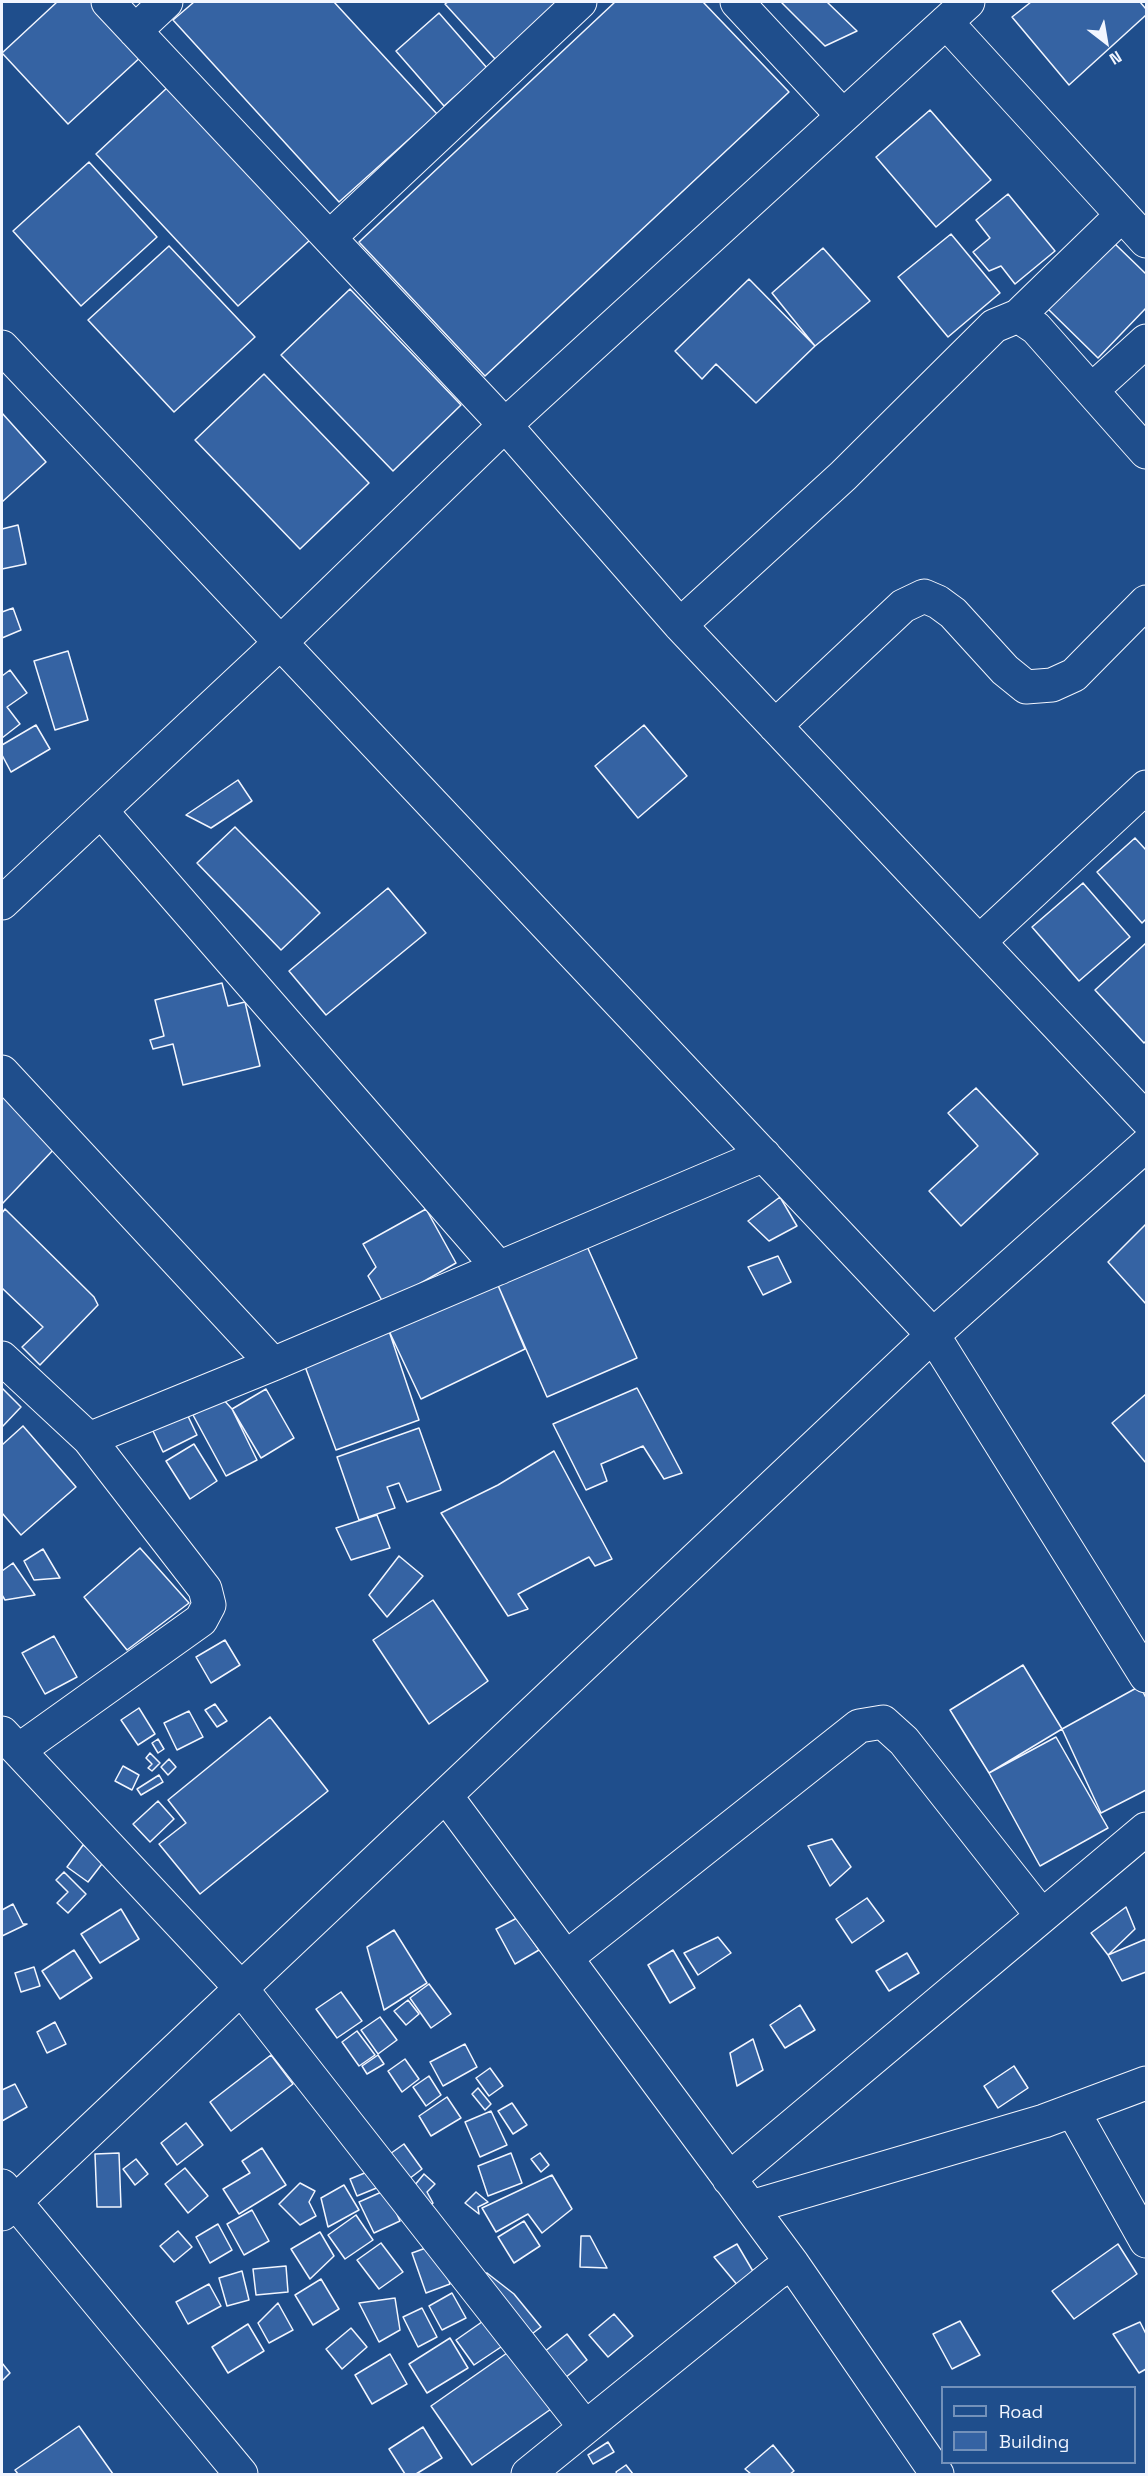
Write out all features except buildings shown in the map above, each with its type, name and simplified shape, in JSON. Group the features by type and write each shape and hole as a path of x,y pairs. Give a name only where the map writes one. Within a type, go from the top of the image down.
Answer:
{"street":[{"path":"108,2 505,425 680,625 1146,1119"},
{"path":"135,31 166,2"},
{"path":"330,237 580,2"},
{"path":"737,2 843,116"},
{"path":"2,903 281,642 505,425 957,12 1122,215 1146,241"},
{"path":"680,625 843,476 994,326 1018,316 1122,215"},
{"path":"1018,316 1036,328 1146,452"},
{"path":"1092,390 1146,341"},
{"path":"2,347 933,1335 1146,1676"},
{"path":"775,726 903,606 924,596 938,602 953,613 1005,670 1026,687 1052,685 1074,675 1146,602"},
{"path":"980,942 1146,787"},
{"path":"101,811 500,1268"},
{"path":"2,1072 273,1364"},
{"path":"241,2475 6,2200 446,1796 933,1335 1146,1145"},
{"path":"89,1439 273,1364 764,1155"},
{"path":"2,1358 89,1439 205,1589 209,1605 201,1620 10,1742 240,1987 585,2427"},
{"path":"566,1958 859,1726 883,1722 904,1741 1042,1916"},
{"path":"446,1796 792,2263 937,2475"},
{"path":"729,2179 1146,1828"},
{"path":"751,2207 1072,2112 1146,2083"},
{"path":"1072,2112 1146,2241"},
{"path":"528,2475 775,2274 792,2263"}]}
